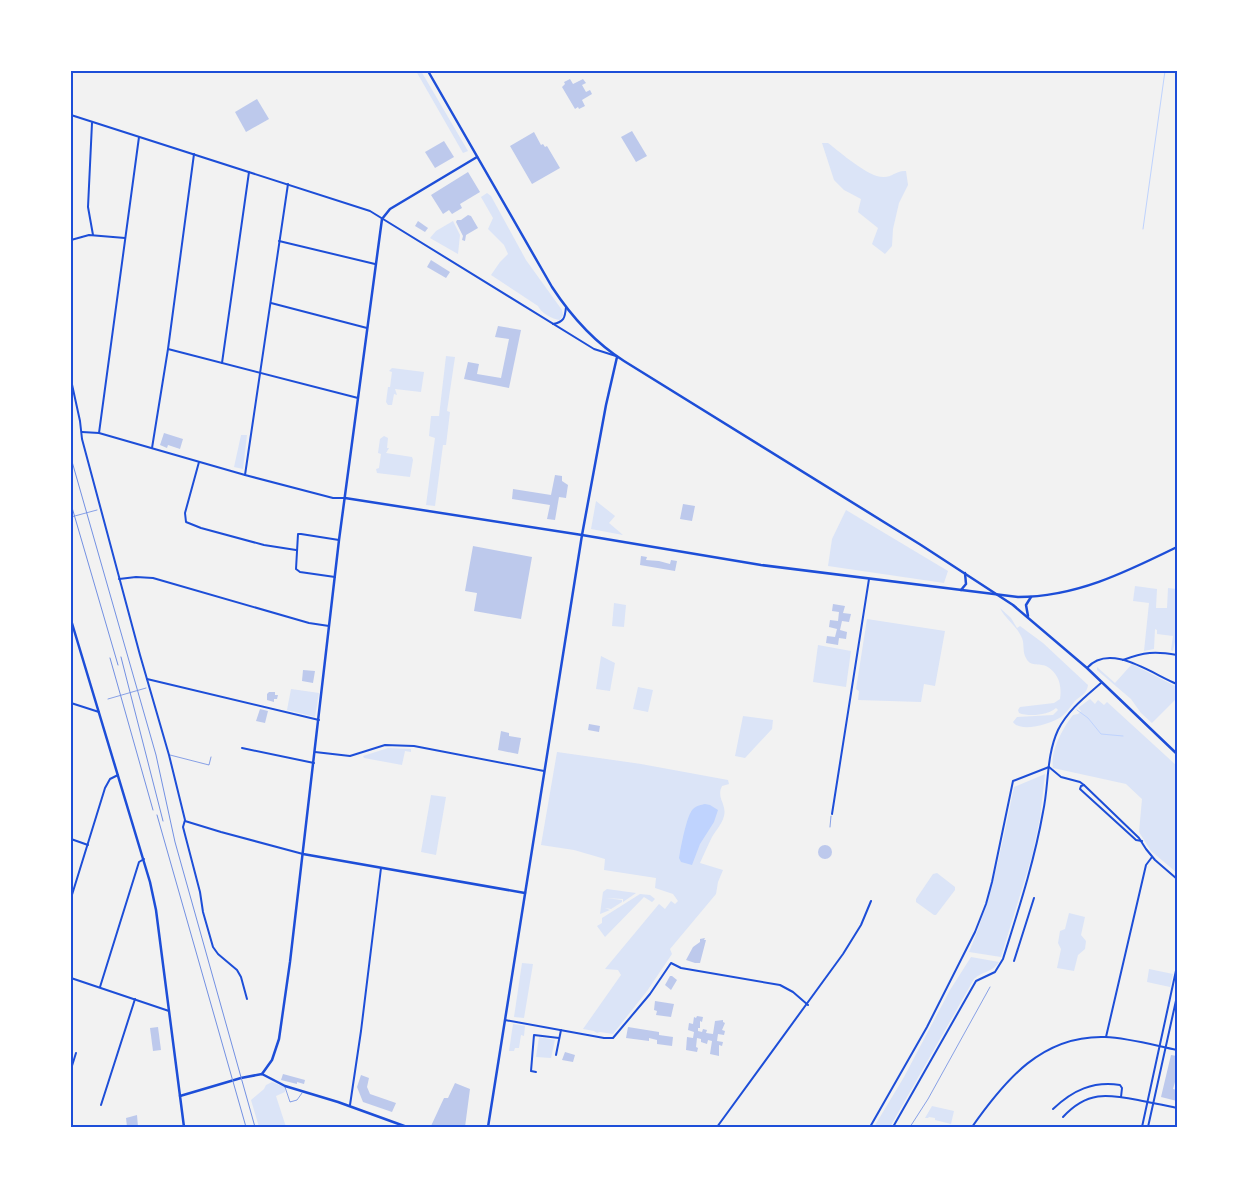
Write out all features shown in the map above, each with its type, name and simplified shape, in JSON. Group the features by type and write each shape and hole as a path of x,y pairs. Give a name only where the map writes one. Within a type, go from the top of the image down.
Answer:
{"street":[{"path":"428,71 536,261 566,308 597,341 617,357 998,594 1029,617 1087,668 1177,754"},
{"path":"71,115 370,211 594,349 617,357"},
{"path":"92,122 88,207 93,235"},
{"path":"98,433 139,137"},
{"path":"152,448 168,349 194,154"},
{"path":"262,1074 272,1060 279,1039 304,854 339,540 382,219 390,209 477,157"},
{"path":"222,363 249,172"},
{"path":"245,475 288,184"},
{"path":"71,240 93,235 125,238"},
{"path":"280,241 375,264"},
{"path":"271,303 367,328"},
{"path":"553,324 565,318 566,308"},
{"path":"168,349 358,398"},
{"path":"488,1127 582,535 601,430 617,357"},
{"path":"71,380 82,439 169,755 184,820 183,827 200,892 203,912 213,947 218,954 237,970 247,999"},
{"path":"82,432 98,433 334,498 345,498 744,562 998,594 1031,597 1085,587 1099,583 1177,548"},
{"path":"199,462 185,513 186,522 201,528 264,545 296,550"},
{"path":"335,576 300,572 296,569 296,550 298,534 339,540"},
{"path":"961,590 966,584 964,572"},
{"path":"119,579 152,578 309,623 329,626"},
{"path":"832,814 869,579"},
{"path":"1029,617 1026,605 1031,597"},
{"path":"71,620 144,860 156,910 184,1127"},
{"path":"1122,660 1137,654 1154,651 1177,655"},
{"path":"1087,668 1090,664 1101,659 1130,661 1177,684"},
{"path":"147,679 319,720"},
{"path":"894,1127 976,981 995,972 1003,960 1034,856 1044,810 1053,744 1059,728 1074,706 1101,683"},
{"path":"71,703 99,712"},
{"path":"315,752 350,756 385,745 414,746 544,771"},
{"path":"242,748 314,763"},
{"path":"870,1127 928,1025 975,932 991,885 1013,782 1049,767"},
{"path":"1049,767 1061,777 1080,782 1084,785 1142,841 1152,857 1176,877"},
{"path":"71,898 105,788 110,779 118,775"},
{"path":"1084,785 1080,789 1136,840 1142,841"},
{"path":"184,820 246,840 304,854 525,893"},
{"path":"71,839 88,845"},
{"path":"1106,1037 1145,868 1152,857"},
{"path":"100,987 139,862 144,860"},
{"path":"350,1106 381,868"},
{"path":"1014,961 1034,898"},
{"path":"717,1127 848,948 861,925 871,901"},
{"path":"505,1020 613,1038 645,1000 671,963 681,968 780,985 793,992 808,1004"},
{"path":"1142,1127 1177,966"},
{"path":"71,978 169,1011"},
{"path":"1148,1127 1177,996"},
{"path":"1170,998 1172,1000 1176,999"},
{"path":"101,1105 136,1000"},
{"path":"556,1055 561,1030"},
{"path":"536,1072 531,1071 534,1035 559,1038"},
{"path":"972,1127 990,1103 1025,1064 1036,1056 1072,1040 1106,1037 1177,1050"},
{"path":"71,1068 76,1053"},
{"path":"180,1096 245,1077 262,1074 285,1086 350,1106 407,1127"},
{"path":"1054,1109 1076,1091 1095,1085 1117,1085 1122,1088 1121,1097"},
{"path":"1063,1117 1081,1102 1101,1096 1121,1097 1177,1108"}],"lane":[{"path":"169,755 209,765 211,758"},
{"path":"830,827 832,814"},
{"path":"910,1127 928,1099 990,986"},
{"path":"285,1086 290,1102 294,1102 306,1092"}],"path":[{"path":"71,517 99,509"},
{"path":"108,699 153,686"}],"shaded area":[{"path":"416,71 421,71 468,151 463,153"},
{"path":"822,143 828,143 855,164 878,176 887,177 906,171 908,185 899,203 893,229 892,246 885,254 872,244 878,228 858,212 861,199 844,190 834,180"},
{"path":"487,193 491,196 526,260 562,310 563,315 560,320 547,315 538,306 491,275 508,254 504,245 488,229 493,218 481,197"},
{"path":"453,221 460,235 458,254 430,238 436,231"},
{"path":"446,356 455,357 447,411 450,412 446,445 443,445 435,506 426,505 435,438 429,436 431,416 439,416"},
{"path":"392,368 424,372 421,392 395,389 397,395 394,394 392,405 388,405 386,402 392,372 389,371"},
{"path":"241,435 247,435 243,469 234,467"},
{"path":"384,436 388,438 387,448 389,448 386,453 412,457 410,477 377,473 376,469 379,468 381,454 378,453 380,439"},
{"path":"596,501 615,516 609,523 623,535 591,529"},
{"path":"846,510 948,571 944,583 828,566 832,539"},
{"path":"1135,586 1157,589 1156,608 1167,608 1168,588 1177,589 1177,639 1173,651 1171,650 1173,636 1157,634 1155,629 1154,649 1144,651 1149,603 1133,601"},
{"path":"614,603 626,605 624,627 612,626"},
{"path":"1000,608 1011,618 1017,628 1020,626 1043,643 1088,685 1084,694 1056,720 1043,725 1029,727 1022,727 1013,722 1017,717 1053,715 1058,710 1056,708 1044,714 1033,715 1019,713 1018,710 1020,707 1054,703 1060,699 1059,680 1054,672 1046,666 1032,664 1028,661 1025,656 1021,636"},
{"path":"867,619 945,631 935,686 924,684 921,702 858,700 859,691 856,689"},
{"path":"818,645 851,651 846,687 813,682"},
{"path":"601,656 615,663 610,691 596,689"},
{"path":"1132,664 1177,687 1177,698 1152,723 1141,713 1131,699 1097,670 1097,667 1115,683"},
{"path":"638,687 653,690 648,712 633,709"},
{"path":"291,689 319,693 315,717 287,710"},
{"path":"1090,699 1095,704 1098,700 1104,705 1107,702 1177,766 1176,872 1151,851 1139,832 1142,799 1126,784 1053,768 1053,754 1061,733 1073,715 1081,711 1078,708"},
{"path":"743,716 773,720 772,729 745,758 735,756"},
{"path":"388,748 411,749 411,752 405,751 402,765 364,758 363,756"},
{"path":"557,752 641,764 728,780 729,784 722,786 720,790 725,812 723,819 700,863 723,870 716,894 670,949 672,954 647,991 613,1034 597,1033 583,1029 621,975 618,970 605,969 659,904 665,909 671,901 675,904 678,901 673,894 655,888 656,878 604,870 605,859 574,850 541,845"},
{"path":"1045,774 1040,818 1032,856 1001,957 969,952 990,892 1014,787"},
{"path":"431,795 446,797 436,855 421,852"},
{"path":"937,873 955,887 955,890 936,915 934,915 916,902 916,899 933,874"},
{"path":"607,889 636,893 623,902 623,899 606,898 622,900 622,902 611,909 605,908 610,910 600,914 603,892"},
{"path":"640,894 650,895 655,899 652,902 644,897 605,937 597,926 602,923 602,918"},
{"path":"1069,913 1085,917 1081,935 1086,941 1085,949 1078,955 1074,971 1057,968 1061,949 1058,943 1060,931 1065,929"},
{"path":"971,957 999,962 996,966 974,979 890,1127 874,1127 904,1077 950,990"},
{"path":"522,963 533,964 524,1018 514,1017"},
{"path":"1149,969 1173,974 1170,987 1147,982"},
{"path":"513,1024 525,1026 524,1036 521,1035 519,1048 509,1051"},
{"path":"539,1037 555,1040 551,1058 536,1057"},
{"path":"272,1082 285,1087 285,1092 276,1096 286,1127 259,1127 251,1100 266,1085"},
{"path":"932,1106 954,1111 951,1124 935,1120 935,1118 925,1118"}],"water":[{"path":"705,804 718,810 714,822 700,844 692,865 681,862 679,858 680,852 691,812 699,805"}],"building":[{"path":"570,79 573,84 583,79 586,83 582,85 586,92 590,90 592,94 582,100 585,106 579,109 578,107 575,109 562,87 565,84 564,82"},
{"path":"257,99 269,119 246,132 235,112"},
{"path":"632,131 647,156 636,162 621,137"},
{"path":"534,132 541,145 547,146 560,168 532,184 510,146"},
{"path":"444,141 454,157 435,168 425,152"},
{"path":"468,172 480,192 460,204 462,208 452,214 449,210 443,214 431,195"},
{"path":"468,215 471,216 478,228 466,235 465,241 462,240 463,236 456,222"},
{"path":"418,221 428,228 425,232 415,226"},
{"path":"431,260 450,272 446,278 427,267"},
{"path":"498,326 521,330 509,388 464,379 468,362 479,364 477,374 501,378 509,339 495,337"},
{"path":"164,433 183,439 180,449 168,445 167,448 160,445"},
{"path":"555,475 562,476 562,481 568,485 566,498 559,497 555,520 547,519 550,505 512,499 513,489 551,495"},
{"path":"683,504 695,506 692,521 680,519"},
{"path":"473,546 532,557 521,619 474,611 477,593 465,591"},
{"path":"641,556 647,557 646,560 670,564 671,560 677,561 675,571 640,565"},
{"path":"833,604 845,606 843,613 851,614 849,622 842,621 840,630 847,632 846,639 839,638 838,645 826,643 827,636 835,637 837,629 829,627 830,620 838,621 839,612 832,611"},
{"path":"303,670 315,671 313,683 302,681"},
{"path":"269,692 275,692 275,695 278,695 274,702 267,700"},
{"path":"260,709 268,711 265,723 256,721"},
{"path":"589,724 600,726 599,732 588,730"},
{"path":"501,731 509,733 509,736 521,738 518,754 498,750"},
{"path":"825,845 830,847 832,852 830,857 825,859 820,857 818,852 820,847"},
{"path":"705,938 700,963 686,960 693,947 700,942 700,939"},
{"path":"670,976 677,980 671,990 665,985"},
{"path":"655,1001 674,1004 671,1017 656,1015 657,1011 654,1010"},
{"path":"697,1016 703,1017 698,1031 707,1030 706,1033 713,1034 715,1021 723,1020 725,1023 722,1030 725,1031 724,1035 718,1034 717,1041 723,1042 722,1046 719,1045 719,1056 710,1054 712,1041 708,1040 707,1044 697,1038 697,1052 686,1050 687,1037 693,1038 694,1032 688,1030 689,1023 693,1024 694,1017 696,1018"},
{"path":"158,1027 161,1050 153,1051 150,1028"},
{"path":"628,1027 659,1032 659,1035 673,1037 672,1046 657,1044 657,1040 649,1038 649,1041 626,1038"},
{"path":"565,1052 575,1055 573,1062 562,1060"},
{"path":"1171,1055 1177,1056 1177,1075 1173,1089 1177,1090 1177,1101 1161,1097"},
{"path":"283,1074 305,1080 304,1084 281,1080"},
{"path":"361,1075 369,1078 367,1087 370,1094 396,1103 392,1112 363,1102 357,1087"},
{"path":"455,1083 470,1089 465,1127 431,1126 444,1098 448,1098"},
{"path":"137,1115 138,1127 127,1127 126,1118"}],"waterway":[{"path":"1143,229 1165,71"},
{"path":"1077,710 1088,718 1101,734 1123,736"}],"railway":[{"path":"71,458 156,755 175,842 255,1127"},
{"path":"71,504 118,665"},
{"path":"121,657 163,821"},
{"path":"110,658 153,810"},
{"path":"157,815 246,1127"}]}
